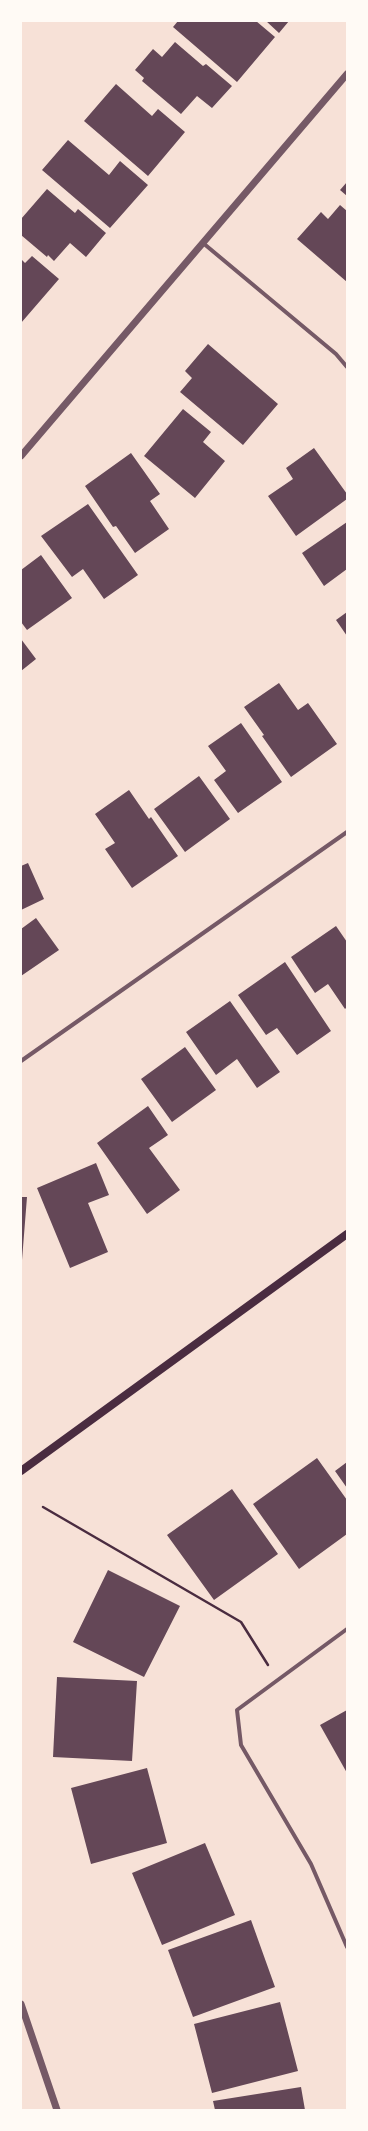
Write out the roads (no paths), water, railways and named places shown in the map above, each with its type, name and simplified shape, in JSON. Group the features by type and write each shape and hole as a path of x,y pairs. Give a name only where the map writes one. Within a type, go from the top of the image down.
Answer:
{"main road":[{"path":"21,1471 347,1234"}],"street":[{"path":"21,456 347,74"},
{"path":"203,243 336,354 347,367"},
{"path":"21,1061 347,832"},
{"path":"347,1629 237,1710 241,1745 312,1864 347,1947"},
{"path":"21,2004 57,2110"}]}
